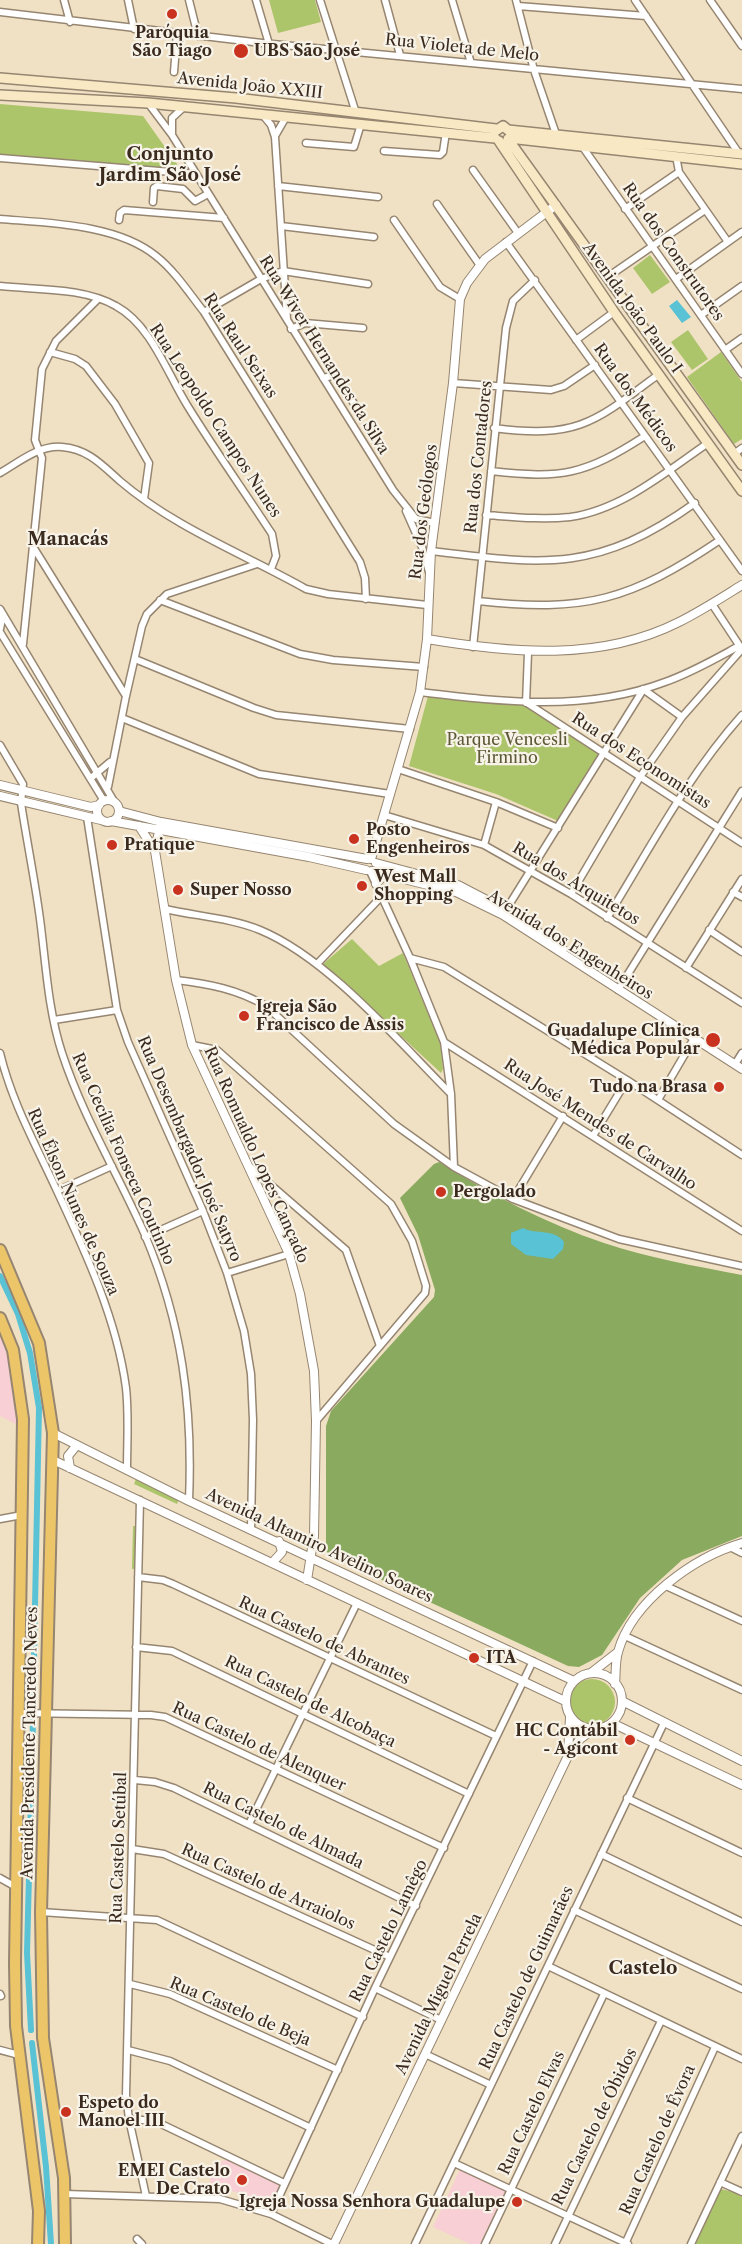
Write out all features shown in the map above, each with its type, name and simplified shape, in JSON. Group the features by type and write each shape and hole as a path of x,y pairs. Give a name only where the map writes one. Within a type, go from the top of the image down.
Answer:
{"main road":[{"name":"Avenida João XXIII","path":"0,78 236,98 356,113 561,144 742,164"},
{"name":"Avenida João XXIII","path":"0,95 185,106 446,132 503,136 556,135 741,154"},
{"name":"Avenida João Paulo I","path":"503,136 738,451 742,465"},
{"name":"Avenida João Paulo I","path":"503,136 546,213 742,491"},
{"name":"Avenida Presidente Tancredo Neves","path":"0,1250 39,1343 53,1433 42,1714 41,1912 43,2038 64,2194 65,2244"},
{"name":"Avenida Presidente Tancredo Neves","path":"0,1318 14,1350 23,1419 15,1963 20,2055 39,2211 38,2244"}],"street":[{"path":"64,0 70,22"},
{"path":"128,0 134,29"},
{"path":"189,0 198,36"},
{"path":"256,0 269,44"},
{"path":"320,0 356,113"},
{"path":"385,0 400,55"},
{"path":"452,0 471,63"},
{"path":"635,0 741,154 742,164"},
{"path":"710,0 742,46"},
{"path":"561,144 534,70 517,3 646,16"},
{"name":"Rua Violeta de Melo","path":"0,12 269,44 742,88"},
{"path":"174,72 177,34"},
{"name":"Rua Wiver Hernandes da Silva","path":"148,103 172,135 289,326 404,506 422,548 430,577"},
{"path":"172,135 172,118 185,106"},
{"path":"261,114 271,125 275,137 289,326 305,323 363,328"},
{"path":"275,137 278,125 286,116"},
{"path":"306,143 354,147 361,124"},
{"path":"384,151 440,155 443,152 446,132"},
{"name":"Rua dos Construtores","path":"582,146 742,374"},
{"path":"676,156 679,172 728,242"},
{"path":"0,158 196,174"},
{"path":"473,170 518,233"},
{"path":"626,209 679,172"},
{"path":"153,202 154,188 157,186 183,189 195,201 208,194"},
{"path":"278,186 378,197"},
{"path":"437,204 479,264"},
{"name":"Rua dos Geólogos","path":"370,866 420,692 427,639 431,551 453,383 460,299 479,264 556,205"},
{"path":"119,220 120,213 124,210 224,218"},
{"path":"609,276 705,210"},
{"name":"Rua Raul Seixas","path":"0,219 106,231 135,243 164,263 204,312 360,562 365,578 366,599"},
{"path":"394,220 440,287 460,299"},
{"path":"280,226 374,237"},
{"path":"676,279 742,232"},
{"name":"Rua dos Médicos","path":"506,242 742,571"},
{"path":"204,312 261,279 284,271 368,284"},
{"name":"Rua dos Contadores","path":"473,647 494,428 508,313 517,296 535,280"},
{"name":"Rua Leopoldo Campos Nunes","path":"0,286 81,294 116,306 131,317 145,334 187,405 272,534 276,556 271,569"},
{"path":"701,315 742,286"},
{"path":"23,644 42,458 35,440 42,369 56,341 98,299"},
{"path":"576,340 614,312"},
{"path":"725,350 742,338"},
{"path":"50,352 75,359 86,366 115,404 149,463 144,499"},
{"path":"453,383 538,391 557,388 595,365"},
{"path":"494,428 527,432 567,430 588,423 660,373"},
{"path":"322,378 336,375 358,410"},
{"path":"491,471 545,476 580,471 612,457 645,436"},
{"path":"486,515 547,519 590,512 623,499 708,443"},
{"path":"0,473 39,450 60,447 81,451 99,460 165,514 257,564 317,593 427,605"},
{"path":"431,551 531,561 586,557 640,538 662,527 695,503"},
{"name":"Rua Wiver Hernandes da Silva","path":"404,506 416,519 435,523"},
{"path":"478,601 546,606 594,602 662,577 720,540"},
{"path":"32,545 126,696"},
{"path":"108,787 126,696 142,626 147,614 160,600 176,590 257,564"},
{"path":"427,639 528,653 583,649 634,639 678,623 742,585"},
{"path":"160,600 300,654 333,660 423,667"},
{"path":"711,604 741,648"},
{"path":"0,796 21,803 111,822 117,817 117,807 108,787 2,612"},
{"path":"2,612 0,630 91,778 102,803 98,814 101,820"},
{"path":"420,692 526,703 588,700 643,689 741,648"},
{"path":"571,894 640,777 682,717 741,648"},
{"path":"526,703 528,653"},
{"path":"135,659 276,715 410,729"},
{"path":"643,689 682,717"},
{"path":"504,913 643,689"},
{"name":"Rua dos Economistas","path":"526,703 742,843"},
{"path":"607,918 679,802 720,741 742,715"},
{"path":"122,718 258,774 390,794"},
{"path":"0,745 19,776 24,792"},
{"path":"91,778 112,759"},
{"path":"398,769 496,802 558,828"},
{"path":"0,785 91,807 102,803 117,807"},
{"path":"619,988 742,791"},
{"name":"Rua Cecília Fonseca Coutinho","path":"24,792 21,803 54,1020 73,1084 145,1237 172,1309 180,1341 192,1448 189,1501"},
{"path":"484,845 496,802"},
{"name":"Avenida dos Engenheiros","path":"117,807 160,826"},
{"name":"Rua dos Arquitetos","path":"384,815 484,845 571,894 742,1003"},
{"name":"Rua Desembargador José Satyro","path":"87,817 117,1010 128,1042 203,1211 227,1273 244,1331 251,1374 254,1420 251,1529"},
{"name":"Avenida dos Engenheiros","path":"111,822 160,826 330,856 458,885 695,1037 742,1070"},
{"name":"Rua Romualdo Lopes Cançado","path":"139,826 154,851 176,980 192,1045 289,1254 308,1332 314,1371 316,1421 314,1536 308,1580"},
{"name":"Rua Romualdo Lopes Cançado","path":"154,851 160,826"},
{"path":"370,866 444,1042 452,1094 454,1167"},
{"name":"Avenida dos Engenheiros","path":"370,866 385,874 456,892 504,913"},
{"path":"376,884 385,874"},
{"path":"686,968 742,879"},
{"path":"733,892 742,897"},
{"path":"317,964 382,896"},
{"path":"165,909 258,929 291,945 317,964 452,1094"},
{"path":"709,930 742,952"},
{"path":"410,958 444,967 627,1080 742,1155"},
{"path":"176,980 218,985 247,995 267,1006 394,1124 454,1167 513,1199 619,1239 742,1266"},
{"path":"54,1020 117,1010"},
{"path":"658,1100 695,1037"},
{"name":"Avenida dos Engenheiros","path":"695,1037 740,1062"},
{"name":"Rua José Mendes de Carvalho","path":"444,1042 742,1231"},
{"path":"192,1045 217,1050 391,1204 416,1251 426,1286 424,1293 316,1421"},
{"name":"Rua Élson Nunes de Souza","path":"0,1053 7,1083 98,1286 117,1344 126,1391 127,1470"},
{"path":"740,1062 742,1053"},
{"path":"593,1136 627,1080"},
{"path":"513,1199 563,1116"},
{"path":"57,1191 112,1166"},
{"path":"250,1167 346,1250 380,1346"},
{"path":"145,1237 203,1211"},
{"path":"227,1273 289,1254"},
{"name":"Avenida Altamiro Avelino Soares","path":"53,1433 189,1501 279,1541 574,1681"},
{"path":"70,1468 68,1456 77,1445"},
{"path":"53,1460 565,1701"},
{"name":"Rua Castelo Setúbal","path":"140,1500 128,2050 129,2119 146,2196"},
{"path":"0,1519 22,1514"},
{"path":"272,1563 282,1552 279,1541"},
{"path":"615,1684 618,1652 637,1618 666,1586 697,1561 742,1543"},
{"path":"730,1547 742,1553"},
{"name":"Rua Castelo de Abrantes","path":"138,1578 163,1580 496,1736"},
{"path":"666,1586 742,1621"},
{"path":"249,1824 357,1603"},
{"path":"625,1636 742,1690"},
{"name":"Rua Castelo de Alcobaça","path":"136,1647 172,1651 305,1713 469,1794"},
{"path":"618,1652 591,1673 574,1681 565,1701 570,1717 581,1726 594,1729 612,1723 742,1785"},
{"name":"Rua Castelo Lamêgo","path":"271,2214 375,1988 533,1661"},
{"path":"591,1673 607,1677 615,1684 622,1701 742,1761"},
{"path":"612,1723 622,1701"},
{"name":"Rua Castelo de Alenquer","path":"17,1713 135,1714 165,1717 444,1848"},
{"name":"Avenida Miguel Perrela","path":"568,1756 570,1717"},
{"name":"Rua Castelo de Guimarães","path":"415,2244 664,1723"},
{"name":"Avenida Miguel Perrela","path":"333,2244 568,1756 580,1739 594,1729"},
{"name":"Rua Castelo de Almada","path":"135,1780 155,1782 174,1788 416,1906"},
{"path":"627,1798 742,1853"},
{"name":"Rua Castelo de Arraiolos","path":"132,1849 164,1854 390,1957"},
{"path":"601,1854 742,1922"},
{"path":"0,1878 16,1888"},
{"path":"574,1910 742,1989"},
{"path":"41,1912 157,1920 174,1926 363,2017"},
{"path":"548,1966 742,2059"},
{"name":"Rua Castelo de Beja","path":"130,1984 170,1994 338,2070"},
{"path":"375,1988 441,2020"},
{"name":"Rua Castelo Elvas","path":"485,2244 604,1994"},
{"name":"Rua Castelo de Óbidos","path":"555,2244 661,2021"},
{"name":"Rua Castelo de Évora","path":"626,2244 715,2047"},
{"path":"0,2050 20,2055"},
{"path":"128,2050 171,2061 311,2128"},
{"path":"425,2054 491,2085"},
{"path":"129,2119 155,2121 284,2183"},
{"path":"691,2244 742,2136"},
{"path":"454,2163 626,2244"},
{"path":"720,2182 742,2192"},
{"path":"64,2194 220,2199 271,2214 333,2244"}],"shaded area":[{"path":"0,1324 11,1360 18,1425 0,1416"},
{"name":"EMEI Castelo De Crato","path":"228,2158 281,2183 270,2205 229,2190 214,2189 210,2182 210,2173 216,2165"},
{"path":"460,2169 506,2190 481,2244 470,2244 433,2227"}],"green space":[{"path":"269,0 315,0 321,22 278,33"},
{"path":"0,104 143,116 177,164 177,169 0,154"},
{"path":"650,255 670,282 652,294 633,268"},
{"path":"688,330 708,359 692,370 671,342"},
{"path":"721,352 742,382 742,439 734,444 687,377"},
{"name":"Parque Vencesli Firmino","path":"428,696 525,705 600,754 558,821 496,794 409,766"},
{"path":"352,939 379,966 403,953 440,1043 443,1069 441,1073 323,964"},
{"path":"439,1162 519,1207 582,1235 638,1253 742,1275 742,1536 682,1560 640,1598 602,1655 579,1667 568,1666 328,1555 326,1551 326,1426 331,1411 434,1297 435,1290 418,1235 400,1198 434,1164"},
{"path":"137,1476 180,1497 177,1504 134,1484"},
{"path":"133,1526 138,1526 136,1569 132,1569"},
{"path":"592,1679 608,1686 615,1702 608,1718 592,1725 576,1718 569,1702 576,1686"},
{"path":"721,2189 742,2194 742,2244 695,2244"}],"water":[{"path":"677,300 691,317 682,323 669,306"},
{"path":"523,1228 555,1235 564,1242 563,1249 553,1259 526,1255 511,1244 511,1233"}],"waterway":[{"path":"0,1276 18,1314 30,1353 39,1408 33,1705"},
{"path":"31,2030 27,1953 33,1720"},
{"path":"32,2043 46,2167 51,2244"}],"place":[{"name":"Paróquia São Tiago","path":"172,14"},
{"name":"UBS São José","path":"241,51"},
{"name":"Posto Engenheiros","path":"354,839"},
{"name":"Pratique","path":"112,845"},
{"name":"West Mall Shopping","path":"362,886"},
{"name":"Super Nosso","path":"178,890"},
{"name":"Igreja São Francisco de Assis","path":"244,1016"},
{"name":"Guadalupe Clínica Médica Popular","path":"713,1040"},
{"name":"Tudo na Brasa","path":"719,1087"},
{"name":"Pergolado","path":"441,1192"},
{"name":"ITA","path":"474,1658"},
{"name":"HC Contábil - Agicont","path":"630,1740"},
{"name":"Espeto do Manoel III","path":"66,2112"},
{"name":"EMEI Castelo De Crato","path":"242,2180"},
{"name":"Igreja Nossa Senhora Guadalupe","path":"517,2202"}],"district":[{"name":"Conjunto Jardim São José","path":"170,165"},
{"name":"Manacás","path":"68,540"},
{"name":"Castelo","path":"643,1969"}]}
